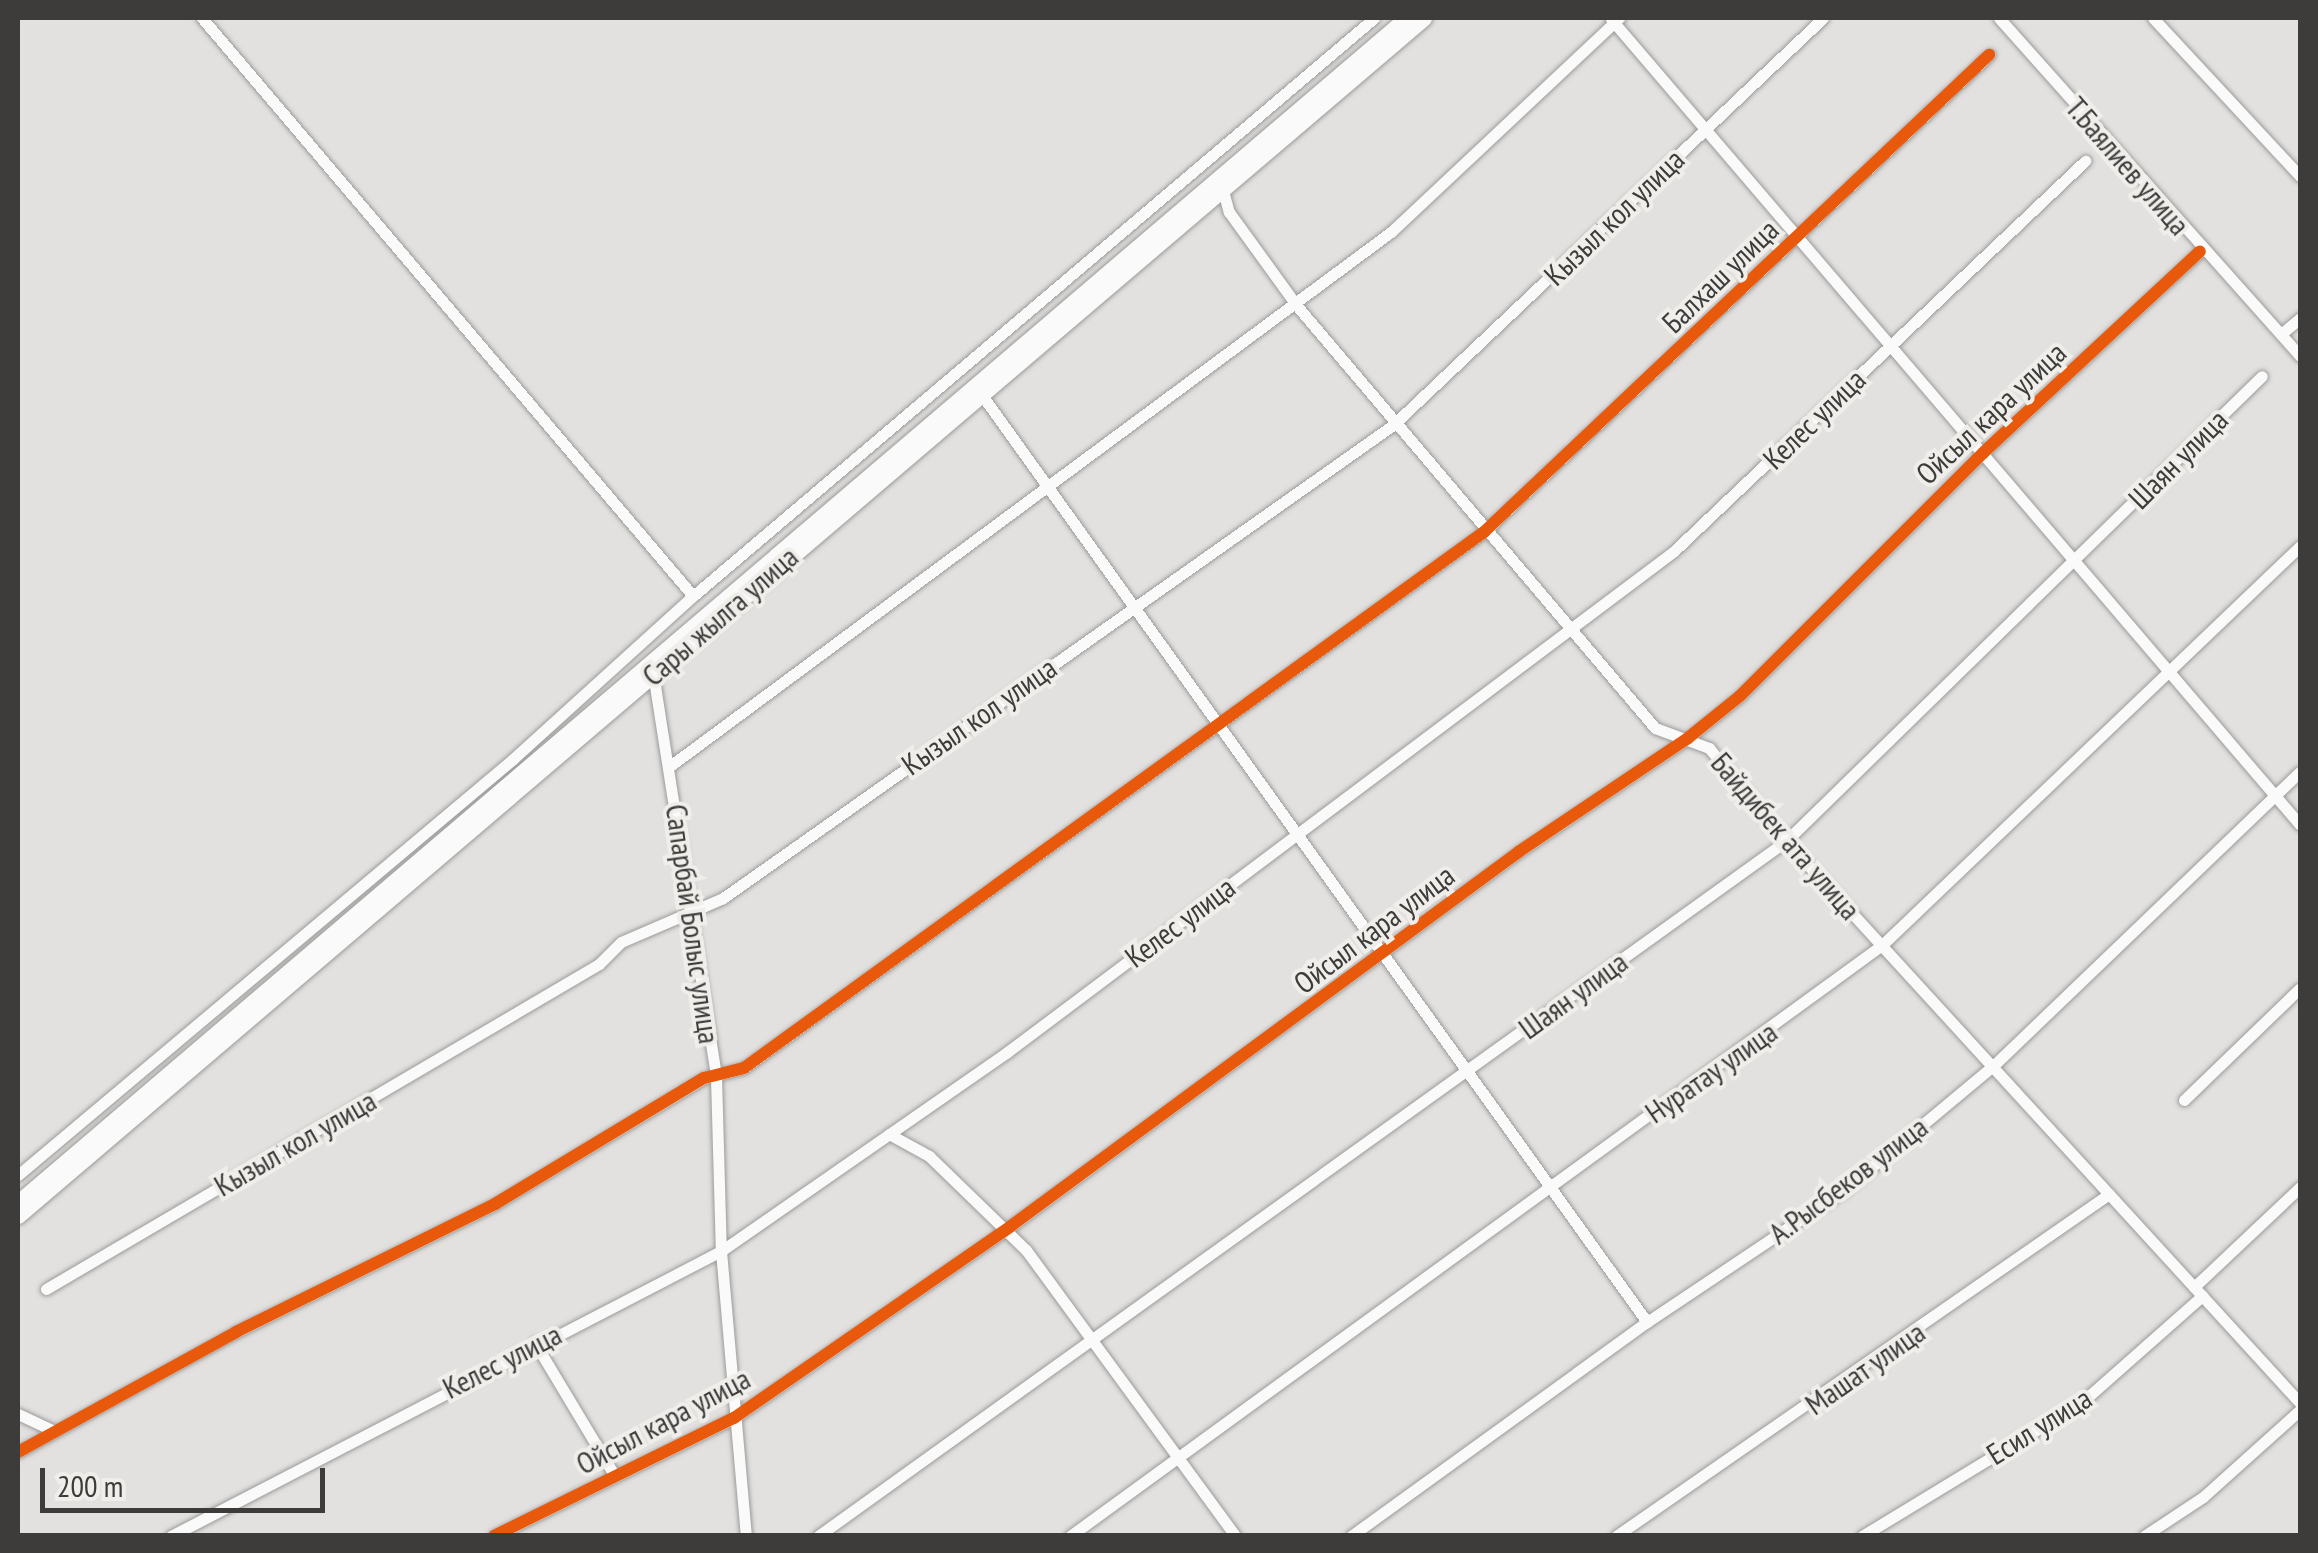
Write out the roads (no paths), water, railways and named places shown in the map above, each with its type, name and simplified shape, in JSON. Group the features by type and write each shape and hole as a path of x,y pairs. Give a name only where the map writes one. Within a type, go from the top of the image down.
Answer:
{"main road":[{"name":"Сары жылга улица","path":"18,1202 977,389 1406,18"},
{"name":"Сары жылга улица","path":"1220,181 1424,18"},
{"name":"Сары жылга улица","path":"18,1216 653,673 977,389"}],"street":[{"path":"202,18 693,596"},
{"path":"18,1174 513,759 693,596 1374,18"},
{"name":"Кызыл кол улица","path":"46,1289 600,964 620,942 675,914 692,913 1134,610 1393,425 1823,18"},
{"name":"Т.Баялиев улица","path":"1999,18 2200,251 2300,356"},
{"path":"2153,18 2300,176"},
{"path":"670,766 1297,306 1392,232 1614,19 2300,825"},
{"name":"Балхаш улица","path":"18,1452 496,1204 716,1076 744,1068 1484,532 1989,55"},
{"name":"Келес улица","path":"171,1536 535,1343 721,1251 889,1134 1575,632 1674,552 2085,162"},
{"name":"Байдибек ата улица","path":"1220,181 1229,212 1297,306 1393,425 1655,728 1709,748 1786,841 2300,1406"},
{"name":"Ойсыл кара улица","path":"494,1536 734,1418 1005,1230 1520,850 1688,738 1740,696 1983,453 2200,251"},
{"path":"2281,334 2300,318"},
{"name":"Шаян улица","path":"818,1536 1786,841 2262,376"},
{"path":"977,389 1646,1322"},
{"name":"Нуратау улица","path":"1070,1536 1882,945 2300,546"},
{"name":"Сапарбай Болыс улица","path":"653,673 716,1076 721,1251 746,1536"},
{"name":"А.Рысбеков улица","path":"1351,1536 1646,1322 1844,1190 1994,1066 2300,772"},
{"path":"2184,1100 2300,988"},
{"path":"889,1134 929,1156 1005,1230 1096,1339 1234,1536"},
{"name":"Есил улица","path":"1862,1536 2081,1402 2300,1187"},
{"name":"Машат улица","path":"1616,1536 2110,1194"},
{"path":"535,1343 616,1476"},
{"path":"2144,1536 2203,1497 2300,1406"},
{"path":"18,1414 54,1431"}]}
